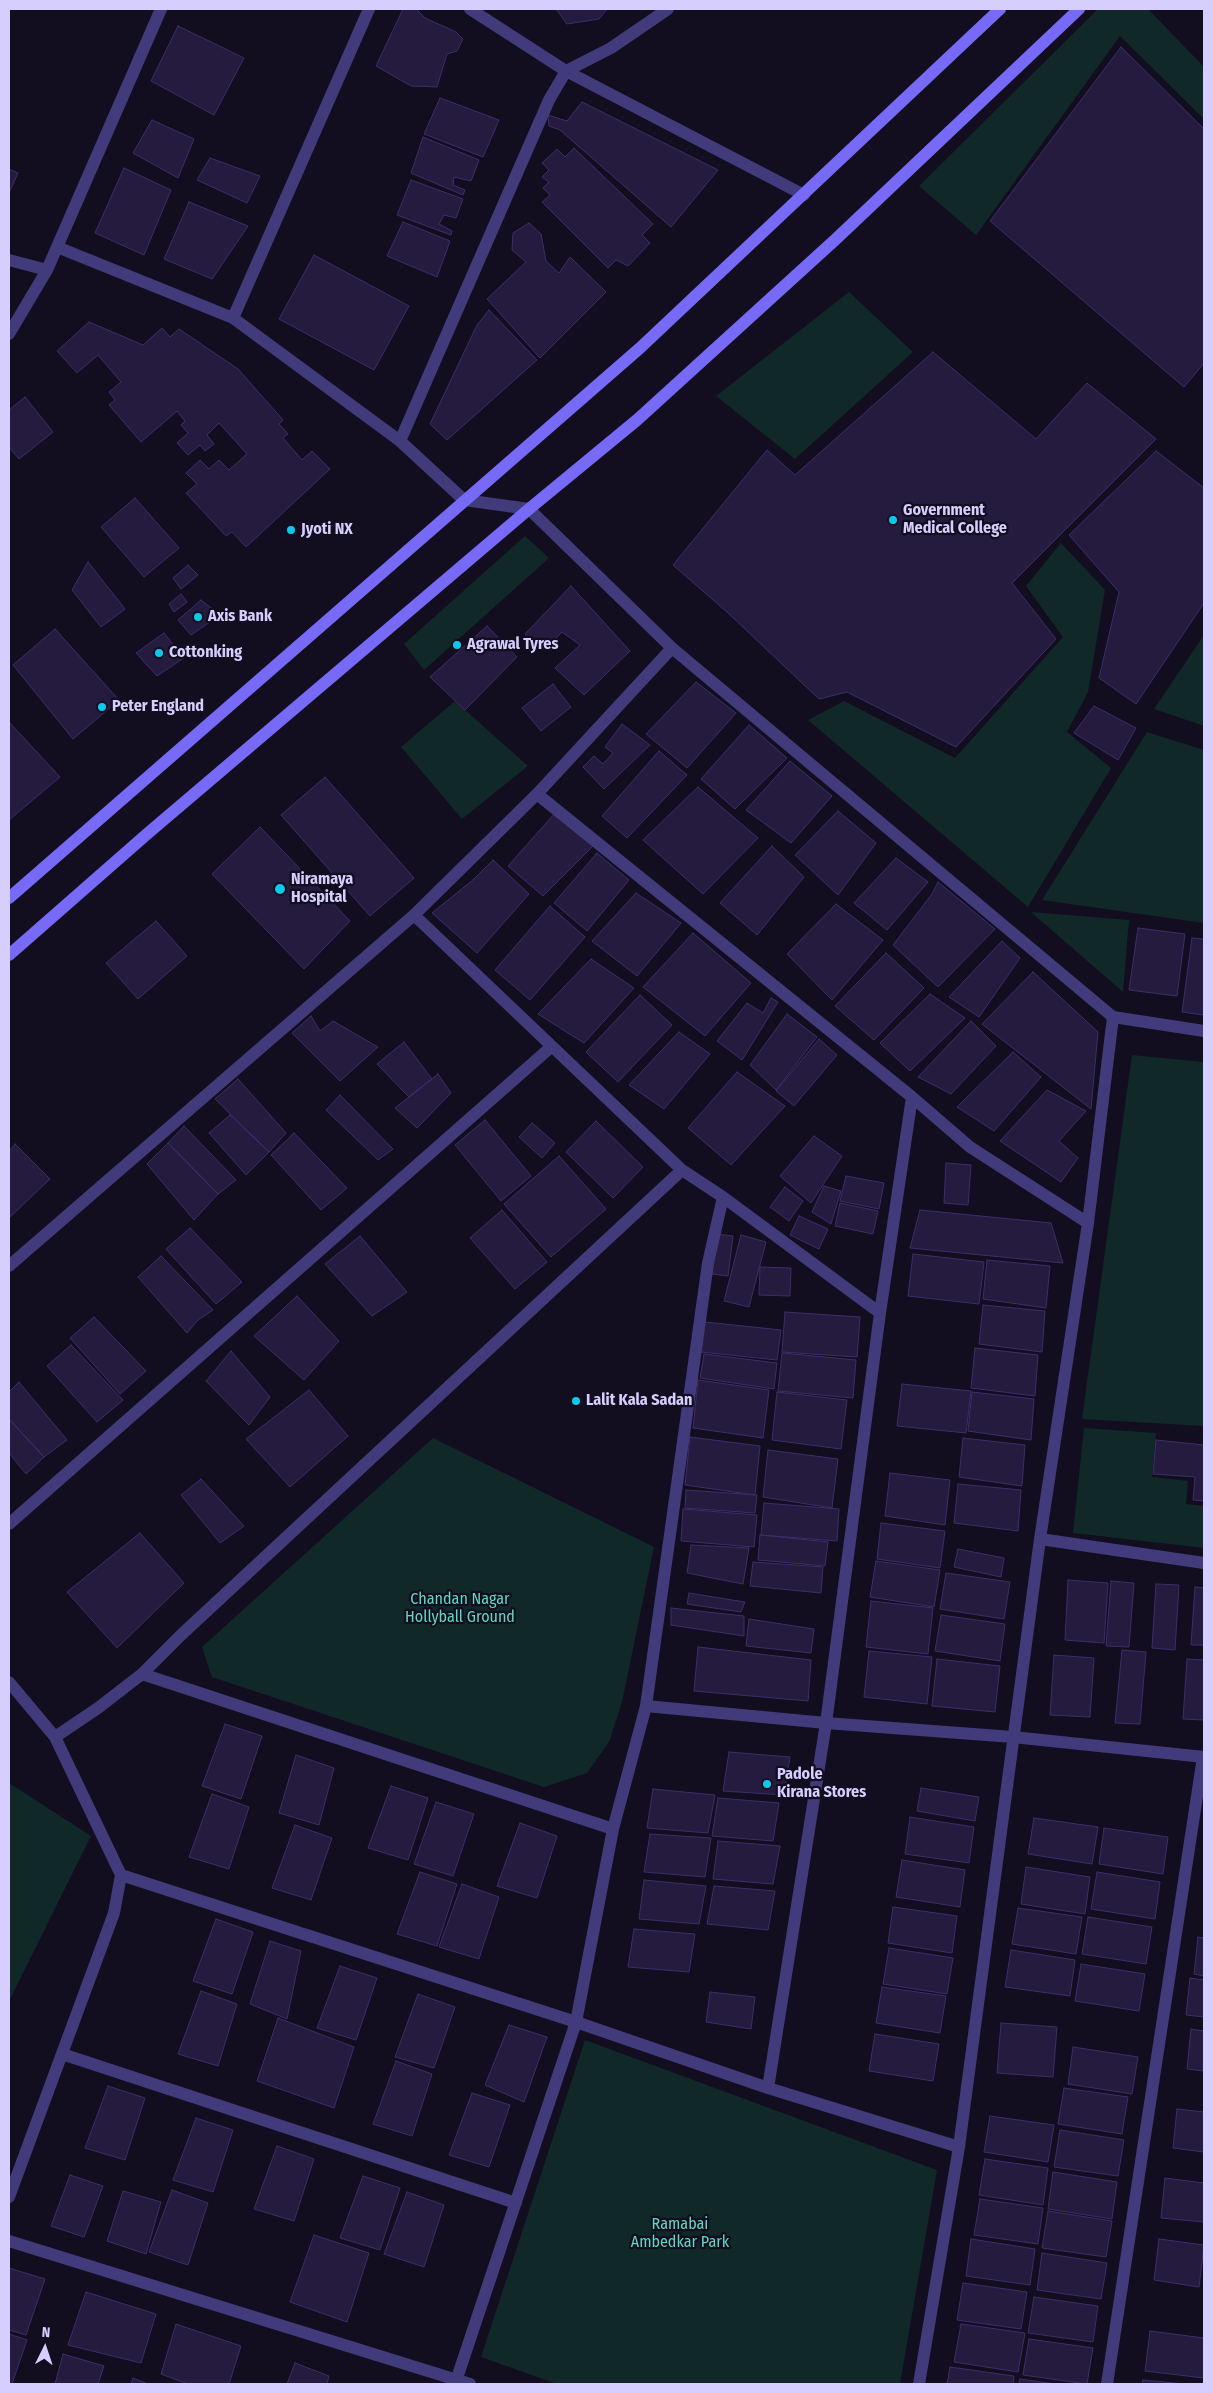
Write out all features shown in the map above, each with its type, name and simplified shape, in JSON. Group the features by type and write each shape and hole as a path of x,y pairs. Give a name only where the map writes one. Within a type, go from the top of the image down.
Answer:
{"main road":[{"path":"9,898 640,348 1000,9"},
{"path":"9,955 147,834 660,400 836,239 1079,9"}],"street":[{"path":"9,334 47,270 162,9"},
{"path":"233,318 369,9"},
{"path":"470,9 566,71 804,195"},
{"path":"400,441 549,100 566,71 611,48 668,9"},
{"path":"57,247 233,318 400,441 464,500 529,509 672,648 1113,1017 1204,1031"},
{"path":"9,260 47,270"},
{"path":"9,1266 414,915 538,794 672,648"},
{"path":"538,794 912,1097 970,1147 1088,1222"},
{"path":"414,915 551,1048 682,1170 723,1197 880,1313"},
{"path":"919,2384 958,2147 1040,1539 1088,1222 1113,1017"},
{"path":"9,1524 551,1048"},
{"path":"768,2088 826,1723 880,1313 912,1097"},
{"path":"55,1737 98,1708 142,1674 181,1635 682,1170"},
{"path":"456,2382 576,2022 613,1829 646,1706 708,1263 723,1197"},
{"path":"1040,1539 1204,1563"},
{"path":"142,1674 613,1829"},
{"path":"9,1682 55,1737 122,1875 114,1913 9,2197"},
{"path":"646,1706 826,1723 1013,1737 1204,1757 1106,2384"},
{"path":"122,1875 576,2022 768,2088 958,2147"},
{"path":"62,2054 516,2203"},
{"path":"9,2241 456,2382 470,2384"}],"green space":[{"path":"1098,9 1148,9 1204,67 1204,119 1120,36 976,235 919,186"},
{"path":"849,292 913,352 795,459 716,396"},
{"path":"525,536 549,558 424,670 404,644"},
{"path":"1061,543 1105,590 1088,692 1067,732 1111,768 1028,907 808,720 844,701 955,758 1063,637 1026,586"},
{"path":"1204,635 1204,726 1154,709"},
{"path":"455,701 528,766 462,819 401,747"},
{"path":"1147,732 1204,750 1204,923 1042,900"},
{"path":"1031,912 1129,920 1123,992"},
{"path":"1132,1055 1204,1062 1204,1426 1082,1419"},
{"path":"1084,1428 1156,1433 1152,1477 1188,1481 1186,1504 1204,1506 1204,1548 1073,1533"},
{"name":"Chandan Nagar Hollyball Ground","path":"433,1438 654,1547 622,1702 609,1742 587,1773 544,1787 212,1677 202,1647"},
{"path":"9,1783 91,1836 9,2001"},
{"name":"Ramabai Ambedkar Park","path":"585,2040 937,2170 900,2384 557,2384 481,2357"}],"building":[{"path":"403,9 416,9 425,18 456,32 463,39 457,51 447,54 437,87 411,86 376,66"},
{"path":"556,9 607,9 599,19 567,24"},
{"path":"178,26 244,58 214,115 151,81"},
{"path":"1121,47 1204,129 1204,363 1184,387 990,221"},
{"path":"440,98 499,120 483,157 424,134"},
{"path":"582,102 718,170 671,227 560,130 549,126 548,115 567,121"},
{"path":"152,120 194,139 178,178 133,153"},
{"path":"423,137 479,160 471,181 454,177 453,185 465,190 463,195 411,173"},
{"path":"574,148 653,224 642,235 650,243 628,266 616,260 608,268 542,202 550,195 543,188 549,182 542,177 549,170 542,163 557,149 565,157"},
{"path":"210,158 260,176 247,203 197,180"},
{"path":"124,168 171,190 144,255 95,233"},
{"path":"9,169 18,173 9,193"},
{"path":"411,180 463,199 456,218 444,215 439,224 452,231 451,235 397,215"},
{"path":"189,202 248,226 212,279 164,259"},
{"path":"403,222 450,241 437,277 387,256"},
{"path":"529,223 541,234 546,261 559,273 570,257 606,292 540,358 487,299 526,262 512,250 513,233"},
{"path":"314,255 409,306 374,370 279,319"},
{"path":"489,310 537,360 447,440 430,424 477,325"},
{"path":"89,322 143,345 162,328 170,337 179,329 238,369 283,420 279,424 288,434 283,438 302,460 312,451 330,469 246,547 232,532 226,536 186,493 197,484 186,473 200,460 209,469 219,460 229,470 247,454 219,423 207,435 214,444 205,451 200,445 188,455 177,443 188,433 181,425 185,421 177,411 141,442 109,405 115,400 109,392 121,382 98,355 77,373 57,351"},
{"name":"Government Medical College","path":"933,352 1036,439 1087,383 1156,439 1012,583 1056,639 956,747 847,692 819,699 727,612 673,565 767,450 795,475"},
{"path":"25,397 53,432 19,459 9,447 9,410"},
{"path":"1156,451 1204,488 1204,603 1136,704 1099,678 1119,592 1069,535"},
{"path":"135,498 179,548 144,577 101,527"},
{"path":"88,562 125,609 101,627 72,590"},
{"path":"188,565 198,575 181,589 173,578"},
{"path":"571,586 630,651 584,695 555,668 580,645 562,632 544,650 525,634"},
{"path":"181,594 187,602 174,612 169,604"},
{"name":"Axis Bank","path":"201,600 220,615 191,635 178,620"},
{"path":"487,626 517,657 465,710 430,677"},
{"path":"55,629 119,700 73,739 13,665"},
{"path":"164,633 184,658 157,676 136,653"},
{"path":"696,682 736,713 687,768 646,734"},
{"path":"553,684 571,707 541,731 522,708"},
{"path":"1094,706 1136,728 1118,760 1074,733"},
{"path":"9,722 60,777 9,820"},
{"path":"622,724 650,745 604,789 583,767 594,756 603,764 613,753 605,747"},
{"path":"749,725 787,758 735,809 701,779"},
{"path":"659,751 687,775 627,838 602,816"},
{"path":"790,761 832,796 791,843 746,810"},
{"path":"325,777 414,878 370,916 281,815"},
{"path":"698,787 758,838 703,894 643,840"},
{"path":"838,811 876,843 838,895 795,855"},
{"path":"556,812 594,845 543,896 508,866"},
{"path":"260,827 350,921 304,969 212,874"},
{"path":"772,846 804,877 757,935 720,903"},
{"path":"597,853 629,880 587,931 554,903"},
{"path":"896,858 928,882 887,930 854,903"},
{"path":"493,860 529,894 477,953 432,913 474,879"},
{"path":"938,882 995,929 938,987 893,945 932,894"},
{"path":"636,893 681,923 637,976 592,941"},
{"path":"836,904 883,940 832,1000 787,954"},
{"path":"550,906 585,937 530,1000 495,970"},
{"path":"156,921 187,956 138,999 106,963"},
{"path":"1138,928 1185,934 1177,996 1129,990"},
{"path":"693,933 751,983 705,1036 643,987"},
{"path":"1192,938 1204,939 1204,1015 1182,1012"},
{"path":"1002,941 1020,958 979,1017 949,997"},
{"path":"886,953 924,988 874,1040 835,1006"},
{"path":"591,959 634,988 584,1043 538,1014"},
{"path":"1033,972 1098,1032 1091,1109 982,1024"},
{"path":"930,994 965,1018 910,1071 880,1043"},
{"path":"640,995 672,1025 618,1082 586,1052"},
{"path":"771,998 778,1002 742,1060 717,1041 747,1003 763,1013"},
{"path":"787,1014 817,1037 776,1090 750,1065"},
{"path":"311,1016 320,1031 333,1021 378,1047 340,1081 292,1033"},
{"path":"971,1021 996,1046 951,1094 918,1077"},
{"path":"679,1032 710,1054 664,1109 629,1085"},
{"path":"819,1039 837,1055 794,1106 776,1091"},
{"path":"404,1042 432,1079 409,1097 377,1064"},
{"path":"1013,1052 1041,1077 994,1131 957,1107"},
{"path":"737,1072 785,1106 731,1165 688,1128"},
{"path":"438,1074 451,1093 417,1128 395,1108"},
{"path":"238,1079 286,1133 269,1152 215,1099"},
{"path":"1047,1090 1086,1111 1059,1141 1078,1158 1061,1182 1000,1141"},
{"path":"340,1095 393,1149 378,1160 326,1110"},
{"path":"230,1115 269,1152 246,1175 209,1133"},
{"path":"485,1120 531,1176 501,1201 455,1145"},
{"path":"596,1121 643,1167 613,1198 566,1152"},
{"path":"532,1123 555,1143 542,1158 519,1137"},
{"path":"184,1126 236,1180 218,1194 168,1143"},
{"path":"294,1133 347,1188 321,1210 271,1155"},
{"path":"814,1136 842,1156 811,1203 780,1176"},
{"path":"168,1143 218,1194 194,1220 147,1164"},
{"path":"15,1144 50,1179 9,1218 9,1151"},
{"path":"559,1156 606,1209 551,1257 504,1204"},
{"path":"946,1163 971,1165 968,1205 944,1203"},
{"path":"846,1176 884,1183 879,1209 840,1201"},
{"path":"824,1186 841,1191 831,1224 812,1212"},
{"path":"785,1187 803,1201 789,1221 770,1207"},
{"path":"840,1203 878,1211 873,1234 835,1226"},
{"path":"502,1210 547,1262 515,1289 470,1238"},
{"path":"920,1210 1051,1223 1063,1263 910,1248"},
{"path":"799,1216 828,1229 819,1249 790,1235"},
{"path":"190,1228 242,1282 216,1304 166,1249"},
{"path":"716,1234 733,1236 728,1276 712,1274"},
{"path":"741,1235 766,1242 749,1307 724,1301"},
{"path":"360,1236 407,1292 372,1316 325,1264"},
{"path":"913,1254 984,1262 979,1304 908,1296"},
{"path":"161,1256 213,1310 198,1320 187,1333 138,1277"},
{"path":"987,1260 1050,1266 1046,1308 983,1299"},
{"path":"760,1267 791,1268 790,1296 759,1295"},
{"path":"297,1296 339,1341 304,1380 254,1336"},
{"path":"983,1305 1045,1311 1042,1352 979,1344"},
{"path":"785,1312 860,1317 857,1357 782,1352"},
{"path":"94,1317 146,1371 120,1394 70,1338"},
{"path":"705,1322 781,1330 777,1360 701,1352"},
{"path":"71,1345 123,1400 97,1422 47,1366"},
{"path":"975,1348 1038,1355 1035,1396 971,1388"},
{"path":"231,1351 270,1397 249,1425 206,1381"},
{"path":"782,1353 856,1360 853,1398 778,1391"},
{"path":"704,1354 777,1363 774,1389 700,1378"},
{"path":"698,1380 769,1390 763,1438 693,1428"},
{"path":"19,1382 67,1440 44,1457 9,1419 9,1392"},
{"path":"902,1384 971,1391 966,1433 897,1426"},
{"path":"309,1390 348,1436 290,1487 246,1439"},
{"path":"777,1392 847,1400 841,1449 772,1440"},
{"path":"972,1392 1034,1399 1031,1440 968,1431"},
{"path":"9,1419 44,1457 26,1474 9,1453"},
{"path":"690,1437 760,1446 755,1495 685,1485"},
{"path":"963,1438 1025,1445 1022,1486 959,1477"},
{"path":"1156,1440 1204,1445 1204,1501 1193,1500 1195,1477 1153,1474"},
{"path":"768,1450 838,1459 832,1508 763,1497"},
{"path":"890,1473 950,1480 945,1525 885,1516"},
{"path":"201,1479 244,1526 220,1543 181,1495"},
{"path":"958,1484 1021,1490 1018,1531 954,1523"},
{"path":"686,1490 757,1495 755,1513 685,1508"},
{"path":"764,1503 839,1509 837,1541 761,1535"},
{"path":"683,1509 757,1515 754,1547 681,1541"},
{"path":"881,1523 945,1531 940,1568 877,1559"},
{"path":"140,1533 184,1583 117,1648 67,1592"},
{"path":"760,1535 828,1542 825,1566 758,1560"},
{"path":"691,1545 749,1548 743,1584 687,1573"},
{"path":"958,1549 1004,1558 1001,1577 954,1567"},
{"path":"876,1561 940,1570 934,1607 870,1597"},
{"path":"753,1562 823,1567 821,1593 750,1586"},
{"path":"946,1573 1010,1582 1004,1619 940,1609"},
{"path":"1068,1580 1108,1583 1104,1643 1065,1640"},
{"path":"1111,1581 1134,1583 1129,1647 1106,1646"},
{"path":"1156,1584 1179,1585 1175,1650 1152,1648"},
{"path":"1195,1587 1204,1588 1204,1645 1191,1645"},
{"path":"689,1593 745,1602 741,1612 687,1604"},
{"path":"871,1601 933,1608 928,1654 866,1647"},
{"path":"671,1608 744,1616 744,1636 671,1625"},
{"path":"941,1615 1005,1624 1000,1661 935,1651"},
{"path":"749,1619 814,1629 811,1653 746,1646"},
{"path":"698,1647 811,1660 808,1701 694,1691"},
{"path":"1122,1650 1146,1652 1140,1724 1115,1723"},
{"path":"869,1651 932,1657 927,1704 864,1697"},
{"path":"1054,1655 1094,1658 1090,1717 1050,1715"},
{"path":"937,1659 1000,1666 995,1712 932,1706"},
{"path":"1187,1659 1204,1660 1204,1720 1183,1719"},
{"path":"225,1724 262,1736 241,1799 202,1786"},
{"path":"729,1752 790,1757 784,1795 723,1791"},
{"path":"296,1755 334,1768 319,1825 279,1813"},
{"path":"391,1786 428,1798 408,1860 368,1848"},
{"path":"921,1788 979,1797 975,1821 917,1811"},
{"path":"653,1789 715,1795 708,1833 647,1828"},
{"path":"212,1794 249,1807 229,1869 189,1857"},
{"path":"718,1798 779,1803 773,1841 712,1836"},
{"path":"436,1802 474,1814 453,1876 414,1864"},
{"path":"910,1817 974,1827 969,1863 905,1854"},
{"path":"1034,1818 1098,1827 1092,1864 1028,1854"},
{"path":"520,1823 557,1836 537,1898 497,1886"},
{"path":"295,1825 332,1838 311,1900 272,1888"},
{"path":"1104,1828 1168,1837 1163,1874 1099,1864"},
{"path":"650,1834 711,1838 705,1877 644,1872"},
{"path":"718,1841 780,1846 773,1884 713,1879"},
{"path":"902,1860 965,1870 960,1907 896,1897"},
{"path":"1026,1867 1090,1877 1085,1914 1021,1904"},
{"path":"420,1872 457,1884 437,1946 397,1934"},
{"path":"1097,1872 1160,1882 1155,1919 1091,1909"},
{"path":"644,1880 706,1886 699,1924 639,1919"},
{"path":"462,1884 499,1897 479,1959 439,1947"},
{"path":"714,1886 775,1891 768,1930 707,1924"},
{"path":"893,1907 957,1916 952,1953 888,1943"},
{"path":"1018,1908 1082,1917 1076,1954 1012,1944"},
{"path":"1088,1917 1152,1927 1146,1964 1082,1954"},
{"path":"216,1919 253,1932 232,1994 193,1981"},
{"path":"634,1929 695,1934 689,1972 628,1967"},
{"path":"1198,1937 1204,1938 1204,1976 1194,1974"},
{"path":"270,1941 301,1951 287,2019 250,2004"},
{"path":"889,1948 953,1958 947,1994 883,1984"},
{"path":"1011,1950 1075,1960 1070,1996 1005,1987"},
{"path":"1081,1964 1145,1974 1139,2011 1075,2001"},
{"path":"340,1966 377,1978 356,2040 317,2028"},
{"path":"1190,1978 1204,1980 1204,2017 1186,2015"},
{"path":"882,1987 946,1996 940,2033 876,2023"},
{"path":"201,1991 237,2004 218,2066 178,2054"},
{"path":"710,1992 755,1997 751,2029 706,2022"},
{"path":"418,1994 455,2007 434,2068 395,2057"},
{"path":"278,2018 354,2047 334,2108 257,2081"},
{"path":"1001,2023 1057,2027 1053,2077 997,2073"},
{"path":"509,2025 547,2037 524,2102 485,2085"},
{"path":"1191,2029 1204,2031 1204,2071 1187,2069"},
{"path":"875,2034 939,2044 933,2081 869,2071"},
{"path":"1073,2047 1138,2057 1132,2094 1068,2084"},
{"path":"396,2061 432,2074 412,2136 373,2124"},
{"path":"108,2086 145,2098 125,2160 85,2148"},
{"path":"1064,2088 1128,2097 1122,2134 1058,2124"},
{"path":"472,2093 510,2105 489,2167 449,2155"},
{"path":"1177,2109 1204,2112 1204,2152 1173,2148"},
{"path":"990,2116 1054,2125 1048,2162 984,2152"},
{"path":"196,2118 233,2130 213,2192 173,2180"},
{"path":"1060,2130 1124,2140 1118,2176 1054,2167"},
{"path":"277,2146 314,2159 294,2221 254,2209"},
{"path":"985,2159 1048,2168 1043,2205 979,2195"},
{"path":"1053,2172 1117,2182 1112,2219 1048,2209"},
{"path":"70,2175 103,2186 84,2237 51,2226"},
{"path":"363,2176 400,2188 380,2250 340,2238"},
{"path":"1165,2178 1204,2183 1204,2222 1161,2218"},
{"path":"172,2190 208,2203 188,2265 149,2252"},
{"path":"123,2191 161,2202 146,2254 107,2241"},
{"path":"407,2192 444,2205 424,2267 384,2254"},
{"path":"980,2199 1043,2208 1038,2244 974,2235"},
{"path":"1048,2211 1112,2221 1106,2257 1042,2248"},
{"path":"314,2235 369,2253 347,2322 290,2302"},
{"path":"971,2239 1035,2249 1030,2285 966,2276"},
{"path":"1159,2239 1204,2245 1199,2287 1154,2280"},
{"path":"1042,2253 1107,2263 1101,2299 1037,2290"},
{"path":"9,2268 45,2279 26,2335 9,2330"},
{"path":"963,2283 1027,2292 1021,2329 957,2320"},
{"path":"86,2292 156,2314 141,2363 68,2345"},
{"path":"1034,2297 1098,2306 1093,2342 1028,2333"},
{"path":"176,2324 241,2346 229,2384 188,2384 161,2374"},
{"path":"961,2324 1025,2333 1018,2372 954,2362"},
{"path":"1150,2331 1204,2338 1204,2378 1145,2371"},
{"path":"9,2334 27,2340 12,2384 9,2384"},
{"path":"1029,2339 1093,2348 1087,2384 1023,2375"},
{"path":"63,2354 104,2366 98,2384 55,2384"},
{"path":"295,2363 329,2376 327,2384 287,2384"},
{"path":"950,2367 1014,2376 1013,2384 947,2384"},
{"path":"133,2378 148,2384 131,2384"},
{"path":"1020,2379 1055,2384 1019,2384"},
{"path":"1143,2380 1185,2384 1142,2384"}],"place":[{"name":"Government Medical College","path":"893,520"},
{"name":"Jyoti NX","path":"291,530"},
{"name":"Axis Bank","path":"198,617"},
{"name":"Agrawal Tyres","path":"457,645"},
{"name":"Cottonking","path":"159,653"},
{"name":"Peter England","path":"102,707"},
{"name":"Niramaya Hospital","path":"280,889"},
{"name":"Lalit Kala Sadan","path":"576,1401"},
{"name":"Padole Kirana Stores","path":"767,1784"}]}
